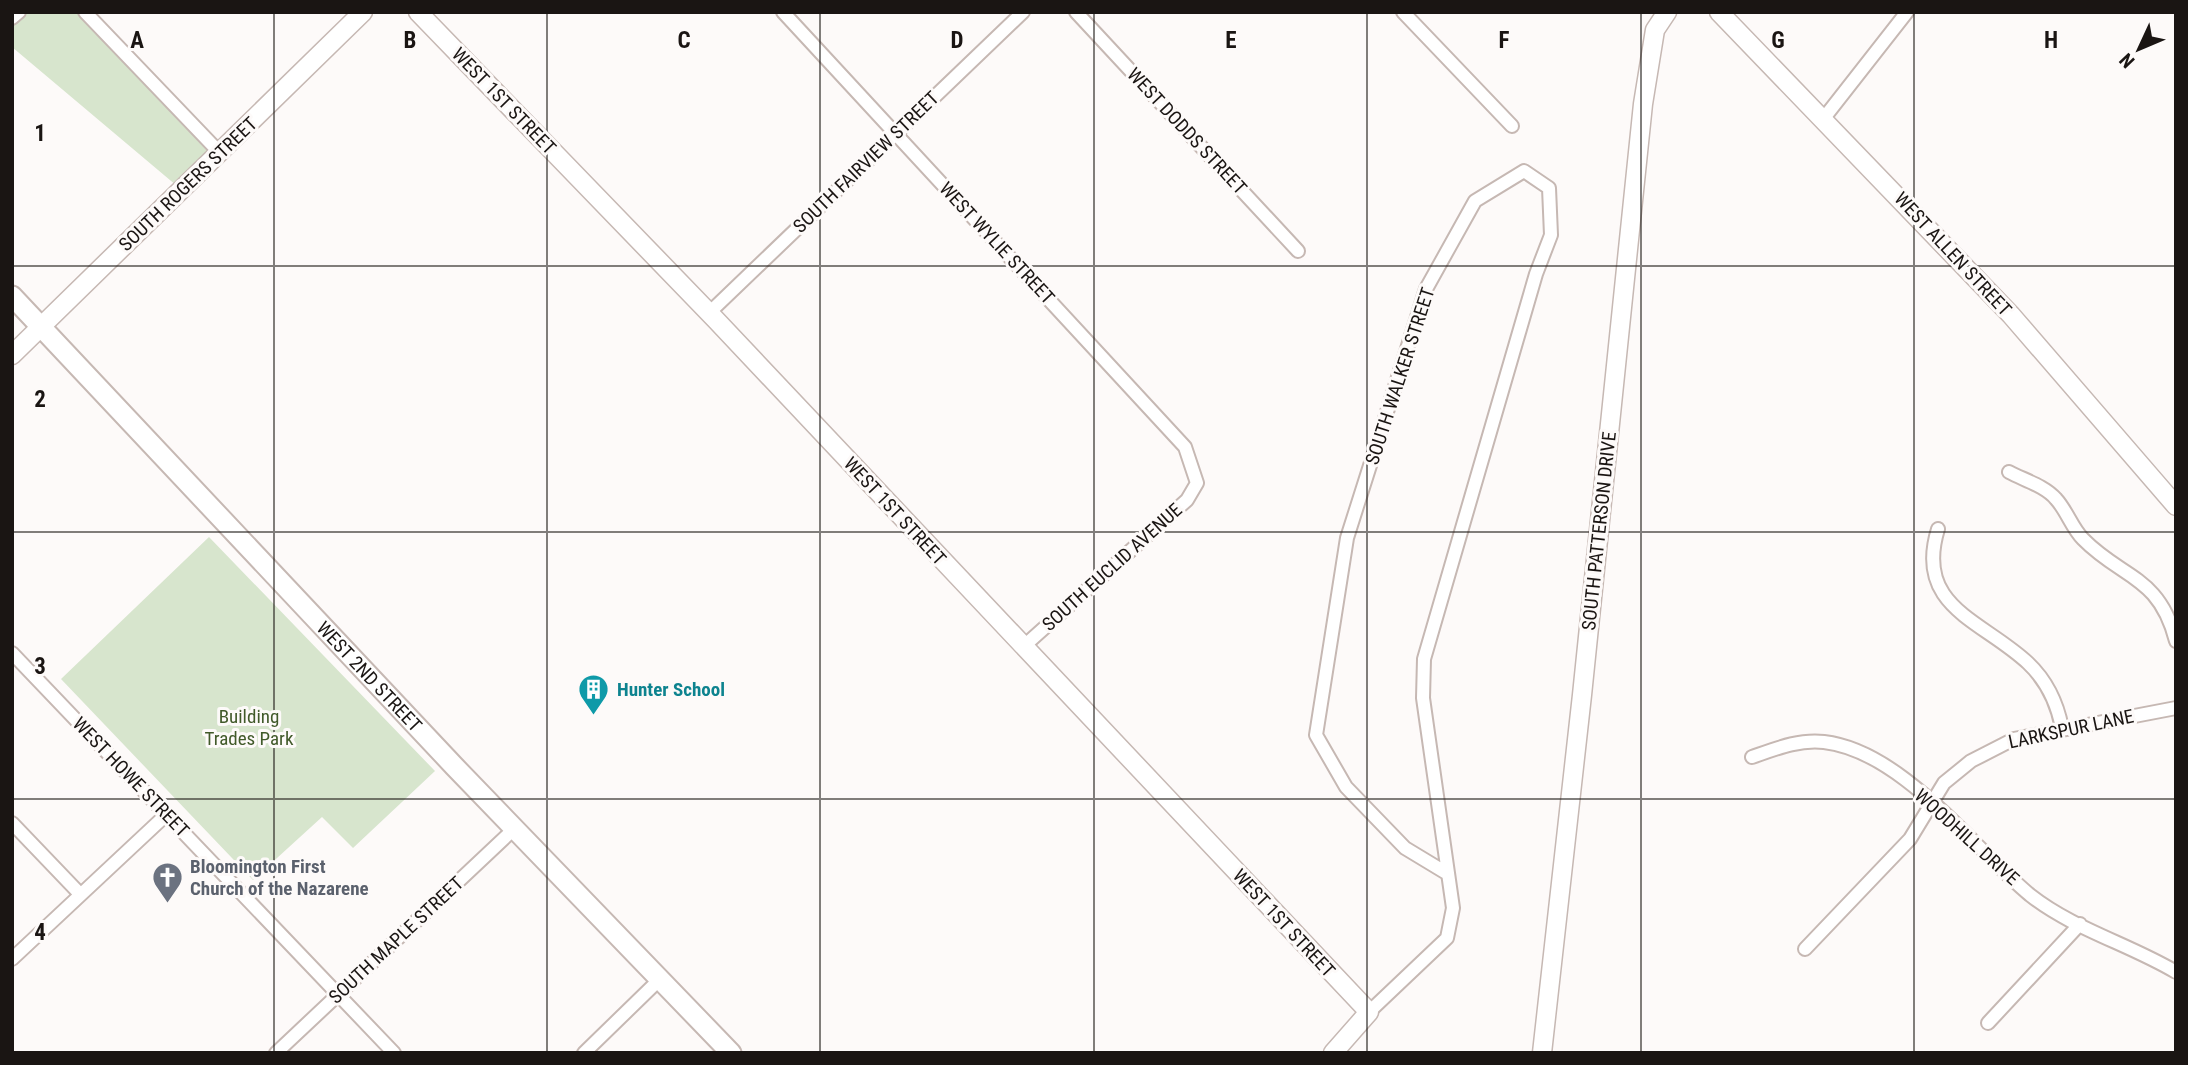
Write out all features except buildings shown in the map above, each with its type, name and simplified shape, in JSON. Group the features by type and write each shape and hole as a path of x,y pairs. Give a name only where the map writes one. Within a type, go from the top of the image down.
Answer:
{"main road":[{"name":"WEST 2ND STREET","path":"12,296 730,1053"}],"street":[{"path":"12,18 19,12"},
{"path":"85,12 219,152"},
{"name":"SOUTH ROGERS STREET","path":"12,355 363,12"},
{"name":"WEST 1ST STREET","path":"418,12 709,313 1368,1013"},
{"name":"WEST WYLIE STREET","path":"783,12 1185,447 1197,483"},
{"name":"SOUTH FAIRVIEW STREET","path":"709,313 1023,12"},
{"name":"WEST DODDS STREET","path":"1076,12 1298,250"},
{"path":"1403,12 1511,126"},
{"name":"SOUTH PATTERSON DRIVE","path":"1542,1053 1581,709 1643,104 1655,30 1667,12"},
{"name":"WEST ALLEN STREET","path":"1719,12 2011,315 2176,506"},
{"path":"1824,118 1907,12"},
{"name":"SOUTH WALKER STREET","path":"1333,1053 1368,1013 1447,938 1453,908 1423,698 1424,659 1536,274 1551,235 1549,188 1524,171 1475,201 1426,289 1347,538 1316,735 1346,787 1405,848 1448,874"},
{"path":"2009,472 2056,498 2081,538 2133,574 2152,592 2165,610 2176,640"},
{"name":"SOUTH EUCLID AVENUE","path":"1023,647 1187,499 1197,483"},
{"path":"1938,529 1931,552 1931,564 1941,593 1957,610 2030,665 2058,705 2063,728"},
{"name":"WEST HOWE STREET","path":"12,653 394,1053"},
{"name":"LARKSPUR LANE","path":"1805,948 1910,839 1931,802 1958,770 1985,752 2014,739 2176,708"},
{"name":"WOODHILL DRIVE","path":"1752,757 1801,742 1838,745 1877,762 1931,802 2030,894 2080,925 2176,972"},
{"path":"12,959 167,814"},
{"path":"12,823 80,894"},
{"name":"SOUTH MAPLE STREET","path":"276,1053 515,828"},
{"path":"1988,1023 2080,925"},
{"path":"584,1053 660,979"}],"green space":[{"path":"12,12 86,12 216,149 177,186 12,47"},
{"name":"Building Trades Park","path":"209,537 435,771 353,848 322,817 253,880 61,679"}],"place":[{"name":"Hunter School","path":"594,716"},
{"name":"Bloomington First Church of the Nazarene","path":"167,904"}]}
